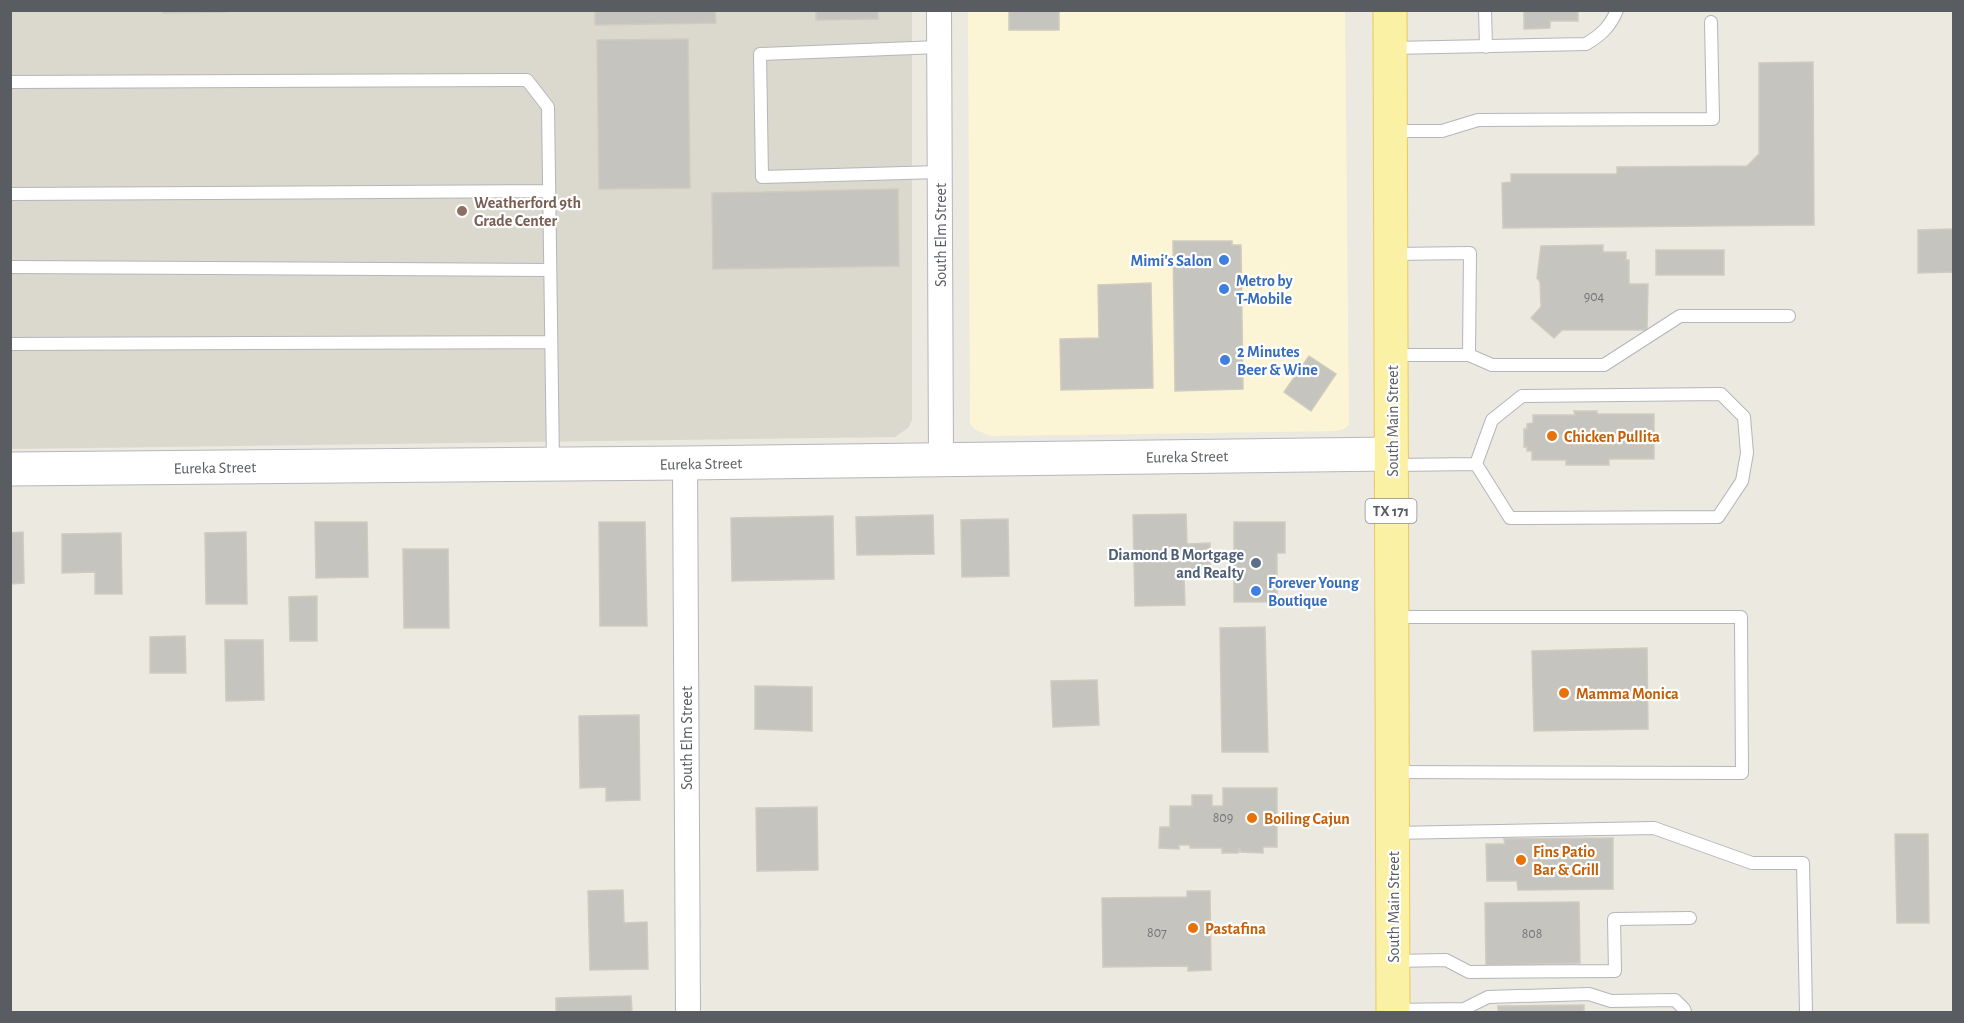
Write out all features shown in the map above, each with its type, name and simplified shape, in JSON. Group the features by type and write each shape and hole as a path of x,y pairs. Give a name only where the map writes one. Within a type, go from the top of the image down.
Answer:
{"main road":[{"name":"South Main Street","path":"1390,10 1393,1011"}],"street":[{"name":"South Elm Street","path":"939,10 941,459"},
{"name":"Eureka Street","path":"10,469 685,464 941,459 1391,460"},
{"name":"South Elm Street","path":"685,464 688,1012"}],"lane":[{"path":"1485,10 1486,47"},
{"path":"1390,48 1586,44 1602,35 1617,10"},
{"path":"1391,131 1442,130 1478,120 1713,119 1711,22"},
{"path":"939,46 760,54 762,177 940,172"},
{"path":"10,82 526,80 548,107 553,464"},
{"path":"10,194 549,191"},
{"path":"1391,254 1470,253 1469,355"},
{"path":"10,267 550,270"},
{"path":"1392,355 1469,355 1492,365 1604,365 1680,316 1790,316"},
{"path":"10,344 551,342"},
{"path":"1721,394 1744,417 1748,453 1742,481 1718,517 1510,518 1476,464 1492,420 1522,396 1721,394"},
{"path":"1391,460 1476,464"},
{"path":"1392,617 1741,617 1742,773 1392,772"},
{"path":"1392,833 1654,828 1752,863 1803,863 1806,1012"},
{"path":"1393,961 1446,960 1469,972 1615,971 1614,919 1690,918"},
{"path":"1393,1011 1464,1011 1488,997 1589,994 1611,1001 1675,1000 1684,1012"}],"shaded area":[{"name":"Weatherford 9th Grade Center","path":"10,11 912,11 912,420 908,428 895,437 11,449"},
{"path":"968,11 1345,11 1349,425 1336,431 991,436 976,430 970,424"}],"building":[{"path":"163,10 226,10 226,12 163,13"},
{"path":"595,10 715,10 716,23 595,25"},
{"path":"816,10 878,10 878,19 816,20"},
{"path":"1009,10 1059,10 1059,30 1009,30"},
{"path":"1524,10 1578,10 1578,21 1550,21 1550,28 1524,29"},
{"path":"688,39 690,188 599,189 597,40"},
{"path":"1813,62 1814,225 1503,228 1502,183 1511,182 1511,174 1617,174 1617,167 1747,166 1759,154 1759,63"},
{"path":"898,189 899,266 713,269 712,193"},
{"path":"1954,229 1954,272 1918,273 1918,230"},
{"path":"1173,241 1232,241 1232,245 1241,245 1243,389 1175,391"},
{"path":"1603,245 1603,252 1626,252 1626,260 1629,260 1629,284 1648,284 1647,330 1562,330 1554,338 1531,318 1541,307 1540,282 1537,278 1541,246"},
{"path":"1656,250 1724,250 1724,275 1656,275"},
{"path":"1151,283 1153,388 1061,390 1060,339 1099,338 1098,285"},
{"path":"1309,356 1336,374 1311,411 1284,392"},
{"path":"1574,411 1597,411 1597,414 1654,414 1654,459 1609,459 1609,465 1566,465 1566,460 1532,460 1532,451 1527,451 1527,447 1524,447 1524,429 1527,429 1527,424 1533,423 1533,415 1575,415"},
{"path":"1186,514 1187,544 1210,543 1210,576 1184,576 1185,605 1135,606 1133,515"},
{"path":"933,515 934,554 857,555 856,517"},
{"path":"833,516 834,579 732,581 731,518"},
{"path":"1008,519 1009,576 962,577 961,520"},
{"path":"315,522 367,522 368,577 316,578"},
{"path":"599,522 645,522 647,626 600,626"},
{"path":"1234,522 1285,522 1285,553 1277,553 1277,602 1234,602"},
{"path":"23,532 24,583 10,584 10,533"},
{"path":"246,532 247,604 206,604 205,533"},
{"path":"121,533 122,594 95,594 95,572 62,573 62,534"},
{"path":"403,549 448,549 449,628 404,628"},
{"path":"317,596 317,641 290,641 289,597"},
{"path":"1265,627 1268,752 1222,752 1220,628"},
{"path":"185,636 186,673 150,673 150,637"},
{"path":"225,640 263,640 264,700 226,701"},
{"path":"1647,648 1648,729 1534,731 1532,651"},
{"path":"1097,680 1099,725 1053,727 1051,681"},
{"path":"755,686 812,687 812,731 755,729"},
{"path":"639,715 640,800 606,801 606,787 580,788 579,716"},
{"path":"1223,788 1277,788 1277,847 1263,847 1263,853 1240,852 1239,849 1238,853 1222,853 1222,848 1190,848 1190,845 1179,845 1179,849 1159,848 1160,827 1170,827 1170,806 1192,806 1192,795 1212,795 1212,806 1223,806"},
{"path":"817,807 818,870 757,871 756,808"},
{"path":"1895,834 1928,834 1929,923 1897,923"},
{"path":"1613,838 1613,889 1518,890 1517,881 1487,881 1486,844 1505,844 1504,839"},
{"path":"623,890 624,923 647,922 648,969 590,970 588,891"},
{"path":"1187,891 1210,891 1211,970 1188,971 1188,966 1103,967 1102,898 1187,897"},
{"path":"1579,902 1580,963 1486,965 1485,903"},
{"path":"631,996 632,1012 556,1012 556,998"},
{"path":"1584,1005 1584,1012 1498,1012 1498,1006"}],"place":[{"name":"Weatherford 9th Grade Center","path":"462,211"},
{"name":"Mimi's Salon","path":"1224,260"},
{"name":"Metro by T-Mobile","path":"1224,289"},
{"name":"2 Minutes Beer & Wine","path":"1225,360"},
{"name":"Chicken Pullita","path":"1552,436"},
{"name":"Diamond B Mortgage and Realty","path":"1256,563"},
{"name":"Forever Young Boutique","path":"1256,591"},
{"name":"Mamma Monica","path":"1564,693"},
{"name":"Boiling Cajun","path":"1252,818"},
{"name":"Fins Patio Bar & Grill","path":"1521,860"},
{"name":"Pastafina","path":"1193,928"}]}
